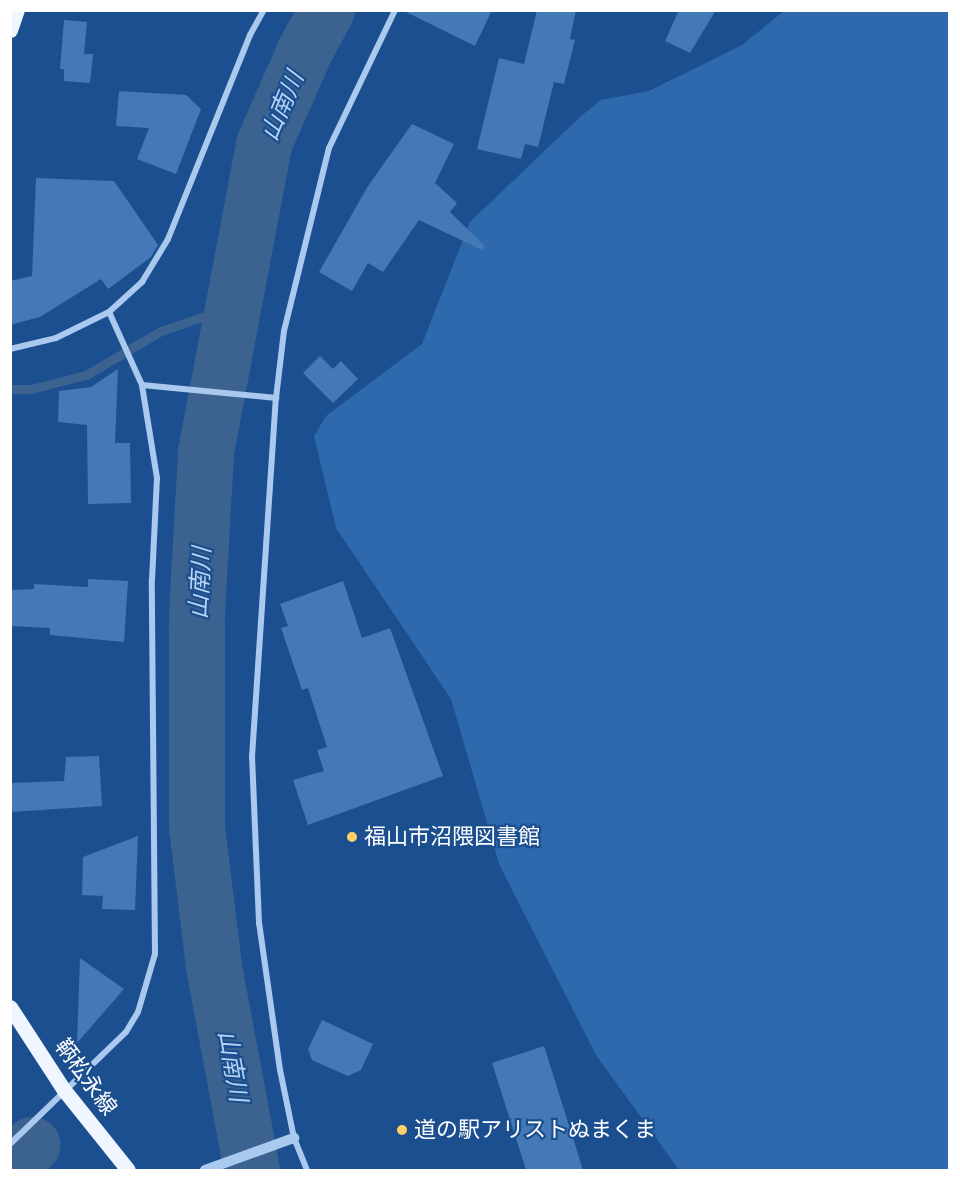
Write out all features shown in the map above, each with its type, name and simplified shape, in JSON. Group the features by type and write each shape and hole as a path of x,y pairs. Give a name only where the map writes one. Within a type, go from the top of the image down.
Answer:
{"main road":[{"path":"10,30 17,10"},
{"name":"鞆松永線","path":"10,1007 64,1090 128,1170"}],"street":[{"path":"10,349 56,338 109,312 142,282 168,239 250,35 264,10"},
{"path":"307,1170 294,1138 259,923 252,757 276,398 284,331 329,148 395,10"},
{"path":"10,1144 126,1032 138,1012 155,954 152,580 157,478 142,385 109,312"},
{"path":"142,385 276,398"},
{"path":"205,1170 294,1138"}],"shaded area":[{"path":"784,11 949,11 949,1170 679,1170 596,1055 499,864 451,699 336,528 314,436 326,416 422,344 470,222 581,116 601,100 649,91 742,45"}],"building":[{"path":"402,10 492,10 475,46"},
{"path":"537,10 576,10 570,39 575,40 564,84 554,82 538,147 525,144 521,159 477,149 499,58 524,64"},
{"path":"679,10 716,10 690,53 665,41"},
{"path":"64,20 87,22 84,54 93,54 90,83 64,81 64,69 60,69"},
{"path":"119,91 186,95 201,109 176,174 137,159 149,128 116,126"},
{"path":"412,124 454,144 435,183 457,203 450,212 485,246 482,250 419,220 383,272 368,263 352,291 319,272 368,186"},
{"path":"36,178 114,181 158,245 151,257 108,289 101,279 40,317 10,325 10,281 32,276"},
{"path":"320,356 333,369 341,361 358,379 333,403 303,373"},
{"path":"118,369 115,443 130,443 131,503 88,504 87,425 58,422 59,391 91,387"},
{"path":"88,579 128,581 124,642 50,635 50,628 10,626 10,590 34,589 34,584 88,587"},
{"path":"343,581 362,638 390,628 443,776 308,825 293,780 324,771 317,750 327,747 308,688 302,690 281,628 288,626 280,604"},
{"path":"99,756 102,806 10,812 10,783 64,781 66,757"},
{"path":"138,836 135,910 102,909 103,896 82,895 83,857"},
{"path":"80,958 124,989 77,1043"},
{"path":"322,1020 373,1044 361,1070 348,1076 312,1060 308,1049"},
{"path":"544,1046 583,1170 526,1170 492,1063"}],"waterway":[{"name":"山南川","path":"252,1170 214,966 197,828 197,614 206,452 264,144 305,51 327,10"},
{"path":"10,389 31,389 86,375 161,331 233,306"},
{"path":"10,1169 32,1145"}],"place":[{"name":"福山市沼隈図書館","path":"352,837"},
{"name":"道の駅アリストぬまくま","path":"402,1130"}]}
